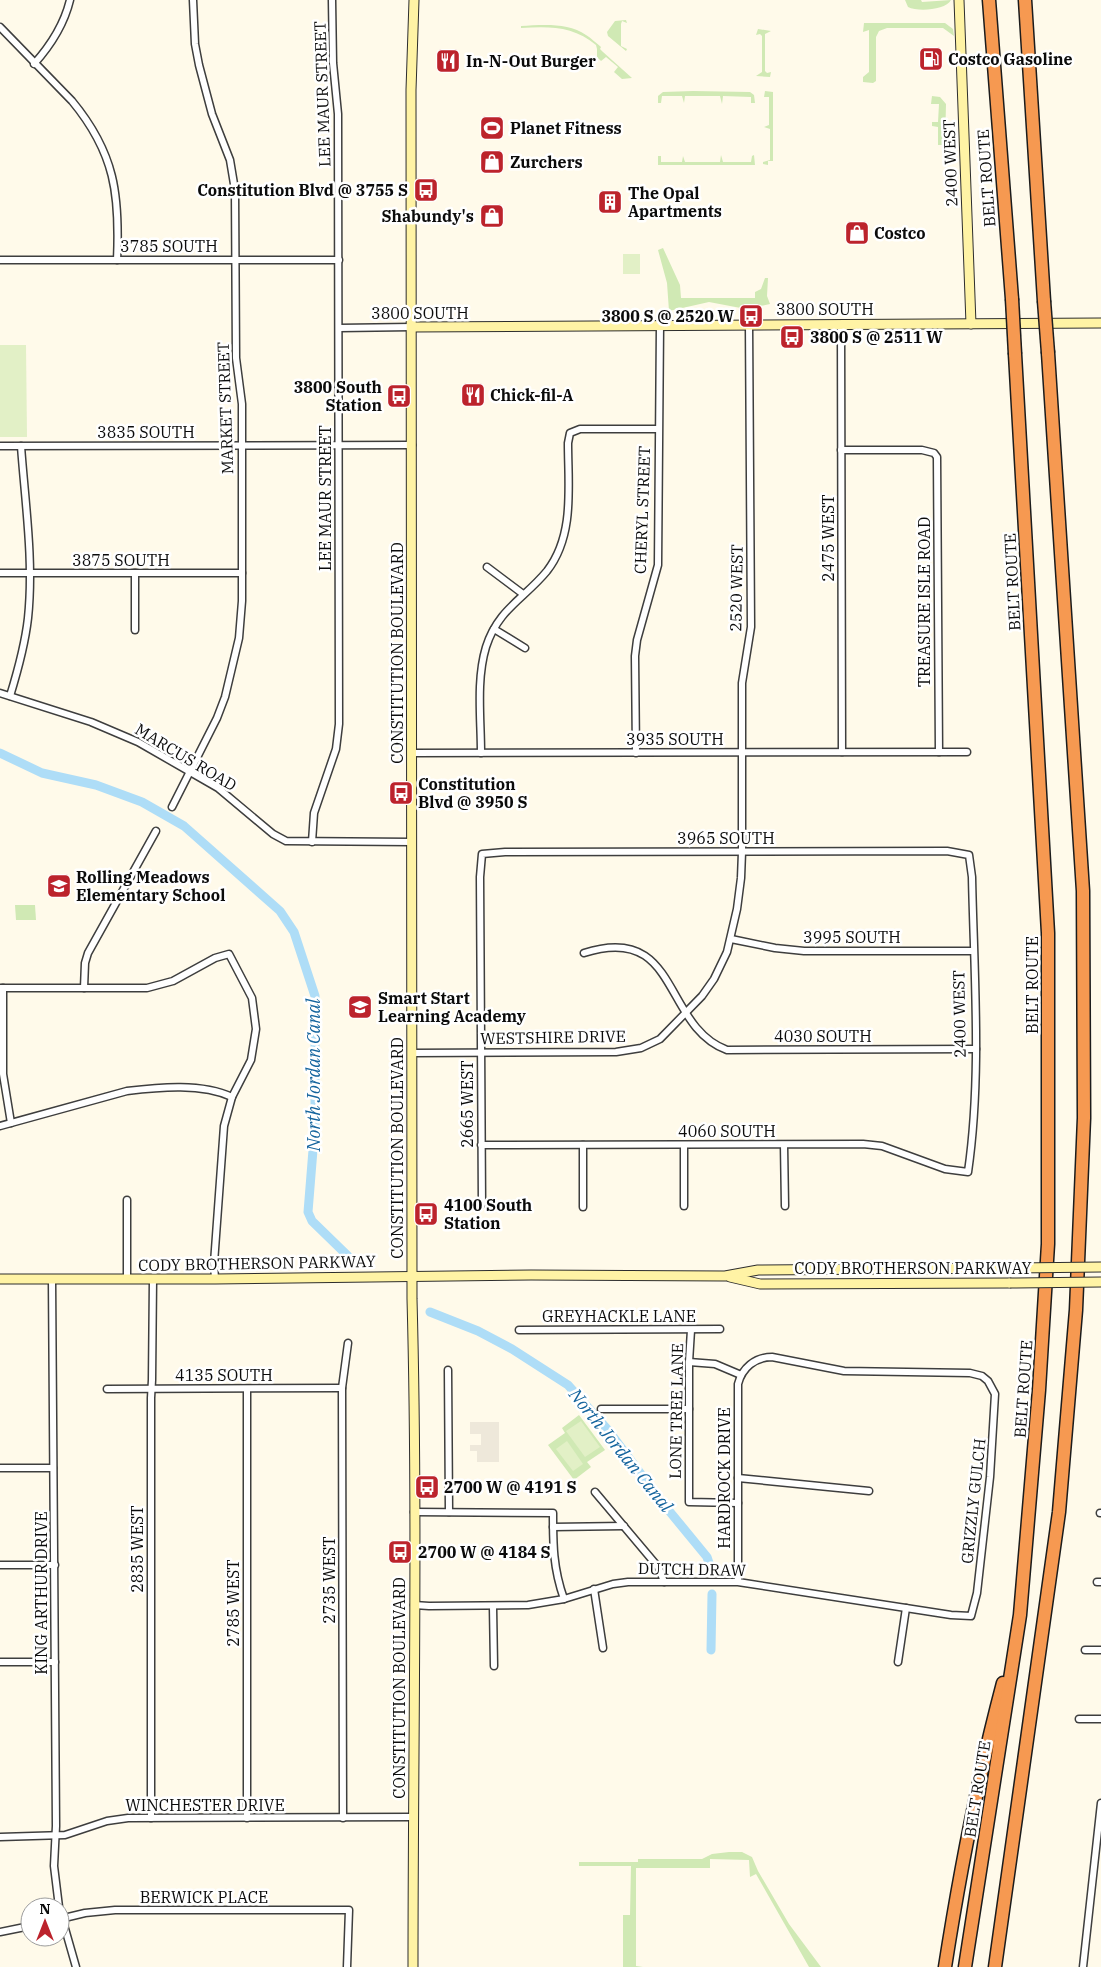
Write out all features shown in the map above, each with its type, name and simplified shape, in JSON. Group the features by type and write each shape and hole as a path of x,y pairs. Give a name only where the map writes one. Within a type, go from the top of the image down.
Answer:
{"highway":[{"name":"BELT ROUTE","path":"965,1967 1020,1615 1041,1370 1048,1244 1048,933 1012,299 989,0"},
{"path":"995,1967 1059,1512 1076,1310 1084,1118 1083,892 1025,0"},
{"path":"945,1967 977,1785 1020,1615"}],"main road":[{"name":"CONSTITUTION BOULEVARD","path":"413,1967 412,90 414,0"},
{"name":"2400 WEST","path":"960,0 971,324"},
{"name":"3800 SOUTH","path":"412,327 1101,323"},
{"name":"CODY BROTHERSON PARKWAY","path":"0,1279 725,1276 758,1270 1101,1267"},
{"name":"CODY BROTHERSON PARKWAY","path":"725,1276 760,1284 1101,1282"}],"street":[{"path":"34,64 55,37 66,14 70,0"},
{"name":"MARKET STREET","path":"172,807 217,718 231,676 240,623 242,573 242,404 236,358 236,206 230,160 204,91 195,44 193,0"},
{"name":"LEE MAUR STREET","path":"312,842 314,813 336,749 339,732 338,114 333,63 332,0"},
{"path":"0,27 83,113 100,142 113,176 117,202 117,260"},
{"name":"3785 SOUTH","path":"0,260 338,260"},
{"name":"2520 WEST","path":"742,852 742,683 751,627 749,324"},
{"name":"2475 WEST","path":"841,324 842,752"},
{"name":"CHERYL STREET","path":"636,753 635,656 637,640 658,566 660,325"},
{"name":"3800 SOUTH","path":"339,328 412,327"},
{"path":"481,753 482,664 486,646 494,629 512,604 547,570 557,555 568,513 568,443 570,433 580,429 658,429"},
{"name":"3835 SOUTH","path":"0,446 412,445"},
{"path":"10,696 26,633 29,605 29,573 21,446"},
{"name":"TREASURE ISLE ROAD","path":"841,450 922,450 934,453 938,463 939,752"},
{"path":"487,568 522,594"},
{"name":"3875 SOUTH","path":"0,573 242,573"},
{"path":"134,573 135,630"},
{"path":"494,629 526,648"},
{"name":"MARCUS ROAD","path":"0,693 122,734 218,788 277,836 291,842 412,842"},
{"name":"3935 SOUTH","path":"412,753 967,752"},
{"path":"84,988 84,963 88,953 156,831"},
{"name":"3965 SOUTH","path":"482,854 506,852 947,851 969,854"},
{"name":"WESTSHIRE DRIVE","path":"412,1053 628,1051 641,1048 660,1039 702,996 714,979 727,952 740,894 742,852"},
{"name":"2665 WEST","path":"482,854 480,877 482,1204"},
{"name":"2400 WEST","path":"968,1172 972,1147 976,1049 972,876 969,854"},
{"name":"3995 SOUTH","path":"731,939 791,950 973,951"},
{"name":"4030 SOUTH","path":"584,953 599,948 619,947 633,949 645,954 653,962 705,1038 728,1050 976,1049"},
{"path":"11,1123 3,1074 2,988 130,989 156,986 181,977 215,958 229,954 252,998 256,1029 251,1060 232,1097 222,1136 214,1263 215,1279"},
{"path":"0,1126 127,1091 147,1088 207,1088 232,1097"},
{"name":"4060 SOUTH","path":"482,1145 863,1144 882,1146 945,1169 968,1172"},
{"path":"583,1145 583,1207"},
{"path":"684,1145 684,1206"},
{"path":"784,1145 785,1206"},
{"path":"127,1200 128,1279"},
{"name":"KING ARTHUR DRIVE","path":"52,1279 55,1565 54,1872 58,1897"},
{"name":"2835 WEST","path":"151,1818 152,1279"},
{"name":"GREYHACKLE LANE","path":"518,1330 720,1329"},
{"name":"LONE TREE LANE","path":"691,1330 689,1362 689,1502 738,1503"},
{"name":"2735 WEST","path":"343,1818 342,1388 348,1343"},
{"name":"GRIZZLY GULCH","path":"741,1375 754,1361 772,1357 844,1371 970,1372 982,1376 993,1388 995,1400 990,1477 977,1593 971,1616"},
{"path":"689,1362 715,1364 741,1375"},
{"path":"448,1370 449,1512"},
{"name":"HARDROCK DRIVE","path":"738,1582 738,1384 741,1375"},
{"name":"4135 SOUTH","path":"106,1389 342,1388"},
{"name":"2785 WEST","path":"247,1389 247,1818"},
{"path":"601,1409 689,1409"},
{"path":"0,1468 53,1468"},
{"path":"738,1478 869,1491"},
{"path":"595,1492 658,1568 664,1582"},
{"path":"414,1512 552,1512 554,1566 564,1599"},
{"path":"553,1527 624,1526"},
{"path":"0,1565 55,1565"},
{"name":"DUTCH DRAW","path":"414,1604 429,1606 528,1606 564,1599 594,1589 628,1582 738,1582 951,1615 971,1616"},
{"path":"594,1589 603,1648"},
{"path":"493,1606 494,1666"},
{"path":"898,1662 906,1608"},
{"path":"1085,1650 1101,1650"},
{"path":"0,1662 55,1662"},
{"path":"1078,1719 1101,1719"},
{"path":"1083,1967 1101,1803"},
{"name":"WINCHESTER DRIVE","path":"0,1837 55,1836 79,1832 114,1820 151,1818 414,1817"},
{"name":"BERWICK PLACE","path":"70,1917 116,1910 349,1910 347,1967"},
{"path":"0,1932 20,1928"},
{"path":"70,1947 76,1967"}],"green space":[{"path":"905,0 921,0 922,2 951,0 944,6 925,10 908,7"},
{"path":"626,20 627,23 622,21 621,24 621,46 627,49 626,51 608,36 607,32 615,21"},
{"path":"864,23 945,23 953,29 954,36 943,28 887,28 879,31 876,37 876,81 873,83 863,82 863,77 869,72 869,30 863,32"},
{"path":"554,25 579,31 601,47 600,49 603,52 632,78 622,79 614,72 618,67 606,57 601,61 597,57 596,45 579,34 551,27 521,28 521,26"},
{"path":"758,29 771,31 765,34 765,71 767,73 771,72 770,77 756,76 762,72 762,36 760,34 756,35"},
{"path":"765,91 773,92 773,161 768,161 768,165 763,164 763,162 770,160 770,129 764,127 769,125 769,97 764,97"},
{"path":"663,92 750,92 754,95 755,103 751,103 751,97 723,96 722,104 720,96 685,96 684,103 682,96 662,96 661,103 658,103 658,96"},
{"path":"932,96 940,97 946,104 945,145 938,145 938,127 932,126 932,122 938,122 939,104 931,104"},
{"path":"721,155 723,162 751,162 754,155 755,165 658,165 658,156 661,156 661,162 682,162 683,156 685,162 720,162"},
{"path":"663,248 680,285 681,298 755,298 755,292 761,289 765,278 768,278 767,296 770,304 746,309 709,302 669,311 667,283 658,250"},
{"path":"623,254 640,254 640,274 623,274"},
{"path":"0,345 26,345 27,437 0,437"},
{"path":"15,905 35,905 36,920 16,920"},
{"path":"579,1415 605,1450 587,1462 591,1467 574,1480 548,1445 565,1433 562,1428"},
{"path":"581,1421 600,1447 585,1457 566,1431"},
{"path":"567,1441 583,1464 573,1471 556,1449"},
{"path":"742,1852 752,1857 758,1871 789,1924 821,1967 809,1967 756,1874 750,1877 749,1860 710,1859 710,1868 636,1868 636,1966 643,1967 623,1967 623,1915 630,1915 631,1866 579,1866 579,1862 638,1862 638,1859 702,1859 712,1854"}],"shaded area":[{"path":"470,1422 499,1422 499,1462 477,1462 477,1451 470,1451 470,1445 481,1445 481,1434 470,1434"}],"waterway":[{"name":"North Jordan Canal","path":"0,753 42,773 96,785 142,802 184,826 280,911 294,932 315,996 315,1125 308,1212 312,1221 349,1257"},
{"name":"North Jordan Canal","path":"430,1312 478,1331 512,1349 568,1385 608,1430 661,1501 707,1557 711,1569"},
{"name":"North Jordan Canal","path":"711,1650 712,1594"}],"place":[{"name":"Costco Gasoline","path":"931,59"},
{"name":"In-N-Out Burger","path":"448,61"},
{"name":"Planet Fitness","path":"492,128"},
{"name":"Zurchers","path":"492,162"},
{"name":"Constitution Blvd @ 3755 S","path":"426,190"},
{"name":"The Opal Apartments","path":"610,202"},
{"name":"Shabundy's","path":"492,216"},
{"name":"Costco","path":"857,233"},
{"name":"3800 S @ 2520 W","path":"751,316"},
{"name":"3800 S @ 2511 W","path":"792,337"},
{"name":"Chick-fil-A","path":"473,395"},
{"name":"3800 South Station","path":"399,396"},
{"name":"Constitution Blvd @ 3950 S","path":"401,793"},
{"name":"Rolling Meadows Elementary School","path":"59,886"},
{"name":"Smart Start Learning Academy","path":"360,1007"},
{"name":"4100 South Station","path":"426,1214"},
{"name":"2700 W @ 4191 S","path":"427,1487"},
{"name":"2700 W @ 4184 S","path":"400,1552"}]}
